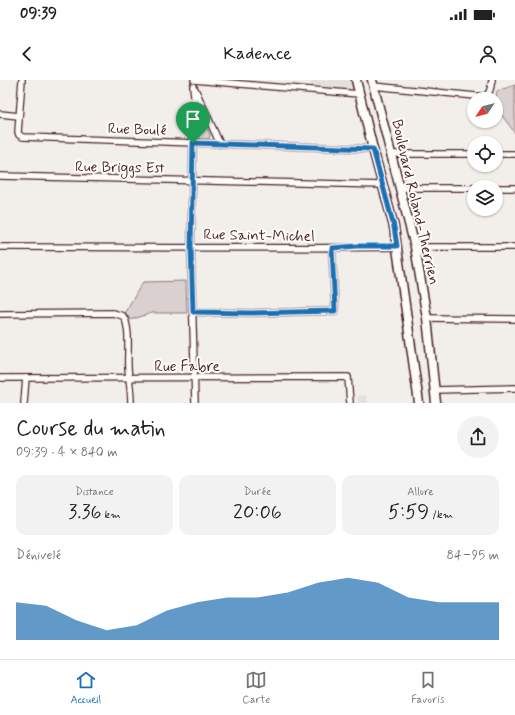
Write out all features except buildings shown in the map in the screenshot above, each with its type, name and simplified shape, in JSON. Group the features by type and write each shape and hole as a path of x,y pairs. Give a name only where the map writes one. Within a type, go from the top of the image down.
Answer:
{"main road":[{"name":"Boulevard Roland-Therrien","path":"356,80 394,227 419,403"},
{"name":"Boulevard Roland-Therrien","path":"373,83 415,247 427,318 436,403"}],"street":[{"path":"0,114 19,116 22,80"},
{"path":"373,83 486,97 490,90 492,80"},
{"path":"192,82 359,94"},
{"path":"192,82 194,92 191,247 195,403"},
{"path":"192,82 220,144"},
{"name":"Rue Boulé","path":"19,116 18,132 20,136 373,149"},
{"path":"391,154 467,154"},
{"path":"503,154 515,154"},
{"name":"Rue Briggs Est","path":"0,176 383,185"},
{"path":"400,188 467,188"},
{"path":"503,188 515,188"},
{"name":"Rue Saint-Michel","path":"0,248 332,248 357,246 397,246"},
{"path":"415,247 515,247"},
{"path":"193,312 251,313 335,311 332,248"},
{"path":"0,314 121,314 127,324 128,368 131,403"},
{"path":"427,318 515,319"},
{"name":"Rue Fabre","path":"0,378 348,378 350,403"},
{"path":"24,403 26,378"},
{"path":"435,390 515,388"}],"shaded area":[{"path":"311,80 352,80 353,88 347,91 311,87"},
{"path":"515,85 515,133 503,116 503,92 497,91"},
{"path":"200,112 210,135 209,139 199,139"},
{"path":"186,281 187,313 152,313 130,320 125,312 143,282"},
{"path":"366,395 367,403 358,403 357,396"}],"route":[{"path":"193,143 373,149 394,227 397,246 357,246 332,248 335,311 251,313 193,312 191,247 193,143"}]}
